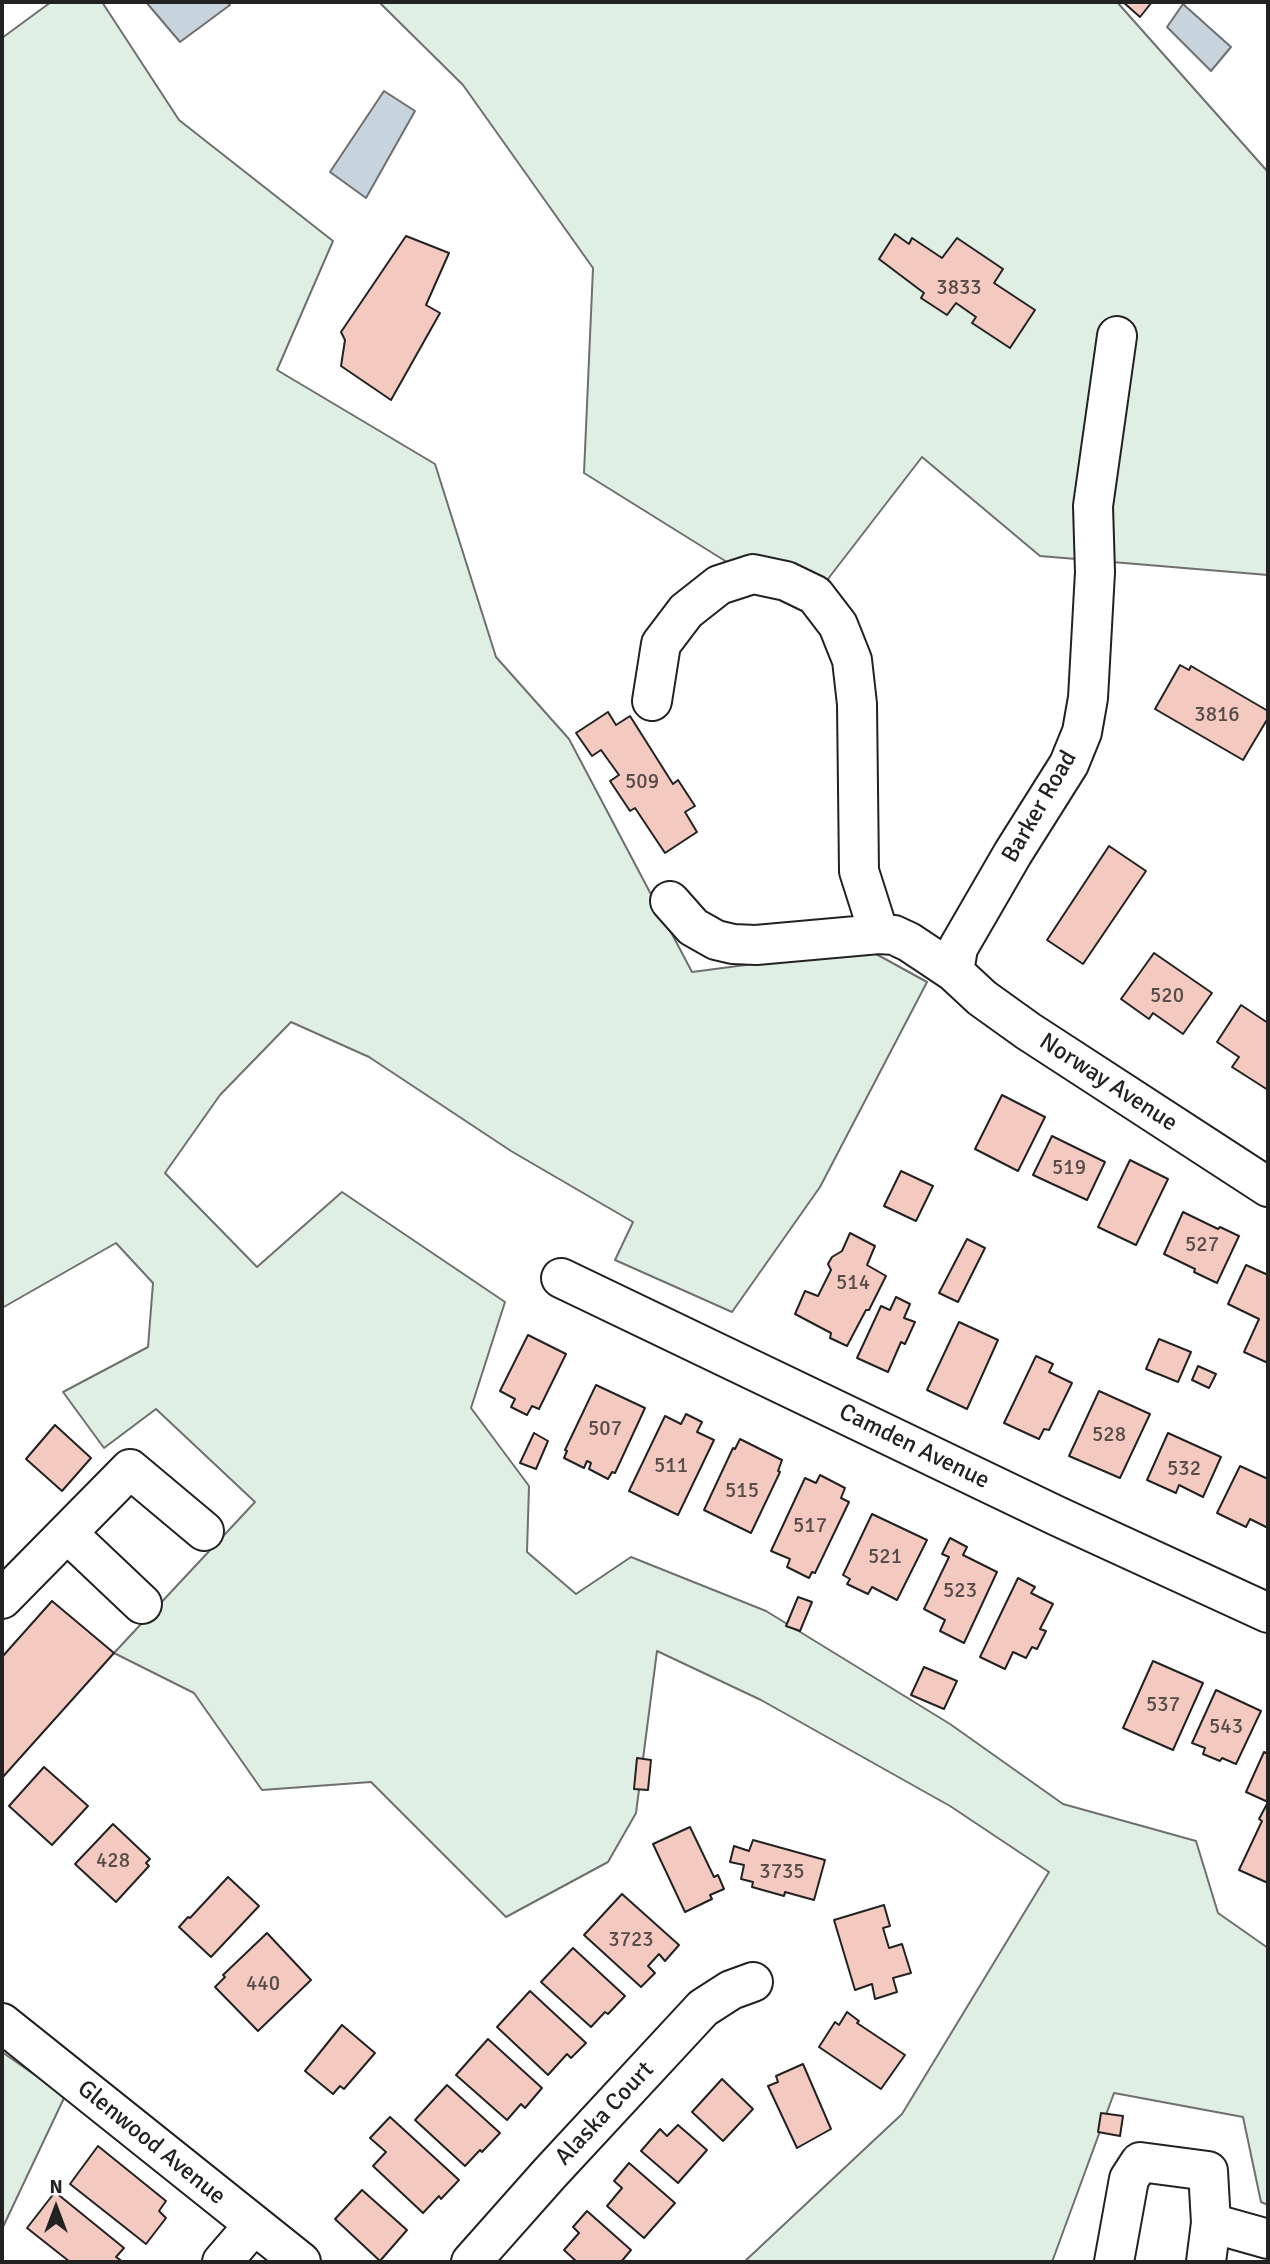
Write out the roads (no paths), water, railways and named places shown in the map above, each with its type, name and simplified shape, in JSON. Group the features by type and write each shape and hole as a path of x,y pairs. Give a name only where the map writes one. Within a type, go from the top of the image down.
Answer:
{"street":[{"name":"Barker Road","path":"954,972 958,948 1069,764 1082,732 1088,698 1095,572 1093,506 1117,336"},
{"path":"652,701 661,644 685,611 719,585 752,574 786,581 815,595 838,625 852,660 856,704 859,871 878,934 756,945 733,944 716,940 694,927 670,901"},
{"name":"Norway Avenue","path":"878,934 894,935 909,942 954,972 982,998 1028,1031 1268,1187"},
{"name":"Camden Avenue","path":"561,1278 1057,1516 1268,1613"},
{"path":"2,1599 130,1469 204,1531"},
{"path":"67,1533 142,1604"},
{"name":"Alaska Court","path":"471,2262 703,2008 731,1990 752,1982"},
{"name":"Glenwood Avenue","path":"2,2023 301,2262"},
{"path":"1114,2262 1129,2179 1140,2162 1208,2171 1211,2223 1206,2262"},
{"path":"1211,2223 1268,2239"},
{"path":"222,2262 253,2225"}]}
